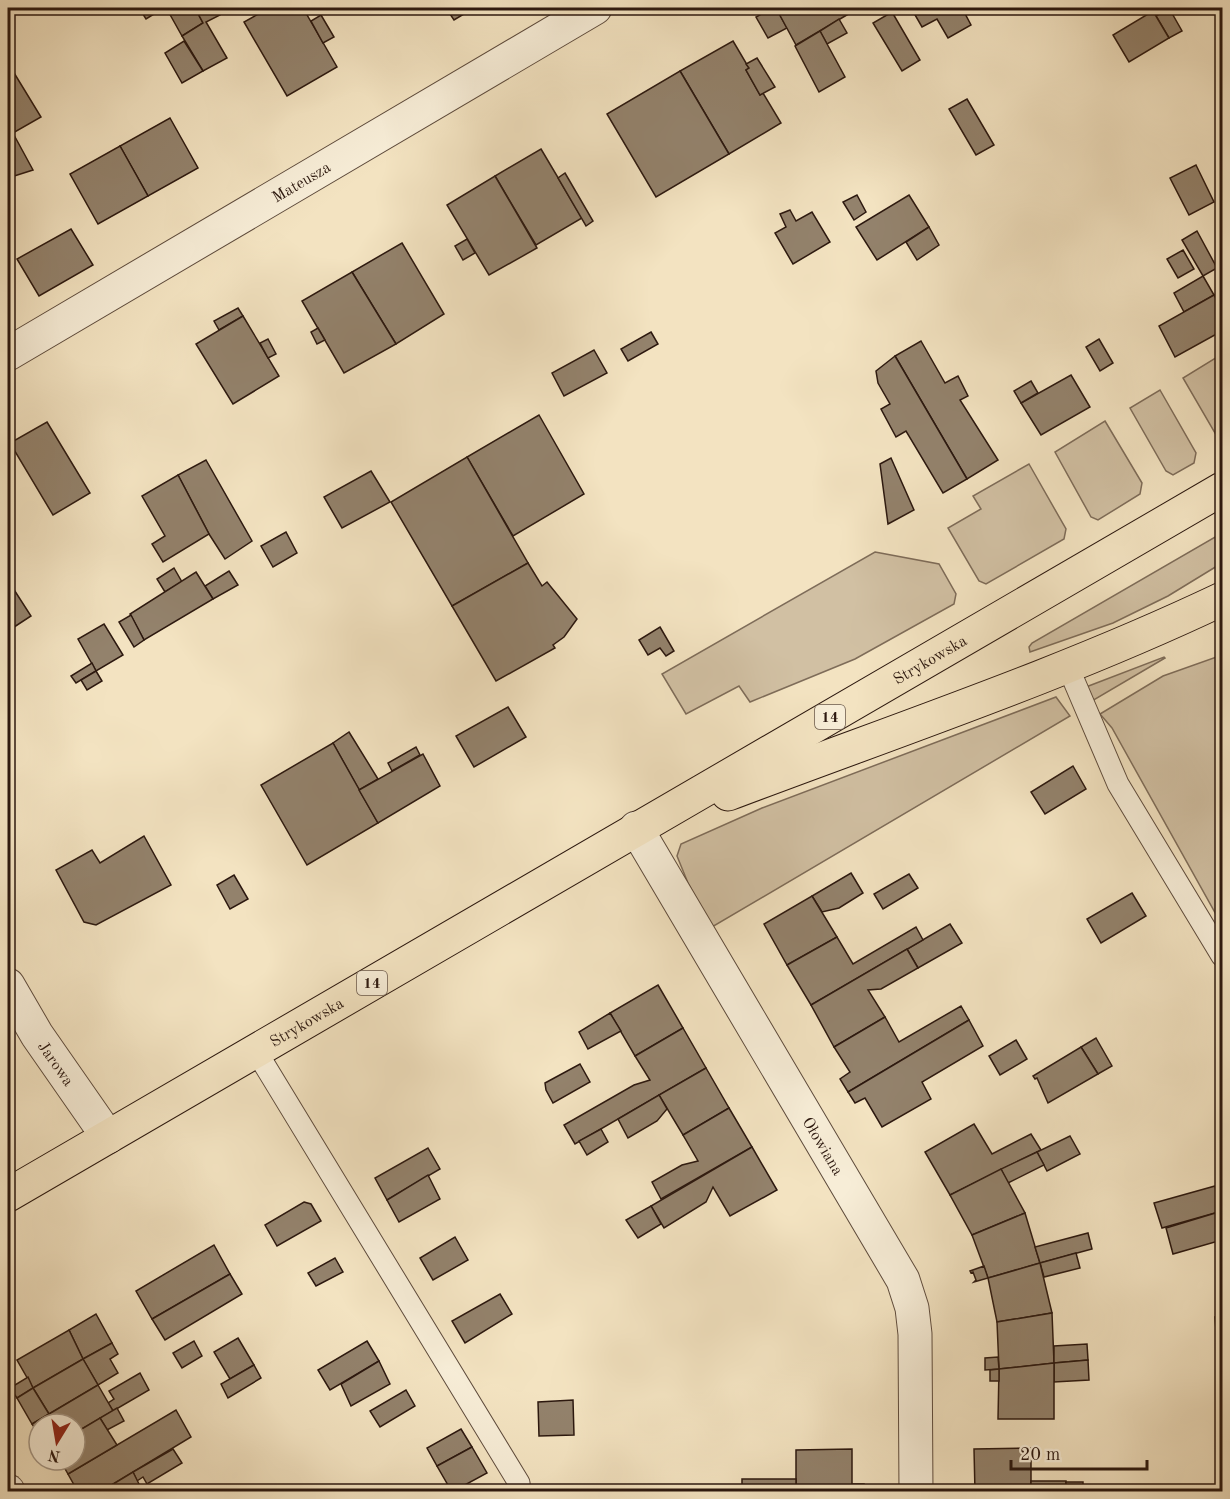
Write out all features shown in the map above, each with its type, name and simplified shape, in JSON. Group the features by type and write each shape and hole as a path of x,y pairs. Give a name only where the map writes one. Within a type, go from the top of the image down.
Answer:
{"main road":[{"name":"Strykowska","path":"8,1196 636,828 1222,489"},
{"name":"Strykowska","path":"636,828 1068,667 1222,599"}],"street":[{"name":"Mateusza","path":"8,354 595,8"},
{"name":"Ołowiana","path":"636,828 903,1280 912,1308 915,1334 916,1491"},
{"name":"Jarowa","path":"8,986 44,1044 108,1137"}],"lane":[{"path":"1068,667 1118,784 1222,956"},
{"path":"256,1051 519,1483 520,1491"}],"shaded area":[{"path":"1222,354 1222,441 1219,440 1183,378"},
{"path":"1160,390 1196,453 1194,463 1173,475 1166,471 1130,408"},
{"path":"1105,421 1142,483 1140,494 1098,520 1091,517 1055,452"},
{"path":"1029,464 1066,529 1064,539 986,584 979,581 948,528 981,509 973,496"},
{"path":"1222,533 1222,563 1168,596 1113,623 1030,652 1029,647 1032,643"},
{"path":"875,552 939,564 956,594 954,604 855,659 750,702 739,686 686,714 662,674"},
{"path":"1222,655 1222,925 1112,728 1100,714 1163,676"},
{"path":"1165,658 1092,701 1086,687"},
{"path":"1056,697 1070,716 712,927 688,883 677,856 681,844 762,808"}],"building":[{"path":"139,8 164,8 146,19"},
{"path":"172,8 195,8 203,23 182,36 168,11"},
{"path":"195,8 216,8 220,15 206,22 227,58 203,71 182,36 203,23"},
{"path":"269,8 303,8 337,67 287,96 244,22"},
{"path":"454,8 474,8 454,20 448,11"},
{"path":"776,8 787,28 768,38 756,17"},
{"path":"776,8 857,8 857,9 796,45"},
{"path":"911,8 962,8 971,25 948,38 937,19 922,27"},
{"path":"1169,8 1182,31 1169,38 1156,16"},
{"path":"1153,11 1169,38 1129,62 1113,35"},
{"path":"892,12 920,60 902,71 873,23"},
{"path":"321,15 334,37 323,43 311,21"},
{"path":"839,19 847,33 827,44 820,31"},
{"path":"820,31 845,77 819,92 795,46"},
{"path":"184,41 203,71 182,83 165,53"},
{"path":"733,41 749,68 746,70 760,95 763,93 781,123 729,154 680,71"},
{"path":"757,58 775,87 760,95 746,70 749,68 746,64"},
{"path":"8,63 41,117 13,133 8,124"},
{"path":"680,71 729,154 656,197 607,114"},
{"path":"967,99 994,145 976,155 949,109"},
{"path":"170,118 198,168 148,196 120,146"},
{"path":"8,124 33,170 8,178"},
{"path":"120,146 148,196 98,224 70,174"},
{"path":"541,149 582,218 536,245 495,176"},
{"path":"1196,165 1214,202 1189,215 1170,178"},
{"path":"565,173 593,221 586,226 558,178"},
{"path":"495,176 537,248 489,275 447,205"},
{"path":"857,195 866,212 854,220 843,202"},
{"path":"909,195 929,227 877,260 856,227"},
{"path":"790,210 796,221 812,212 830,242 793,264 775,233 786,227 780,214"},
{"path":"929,227 939,245 917,260 906,242"},
{"path":"71,229 93,265 39,296 17,259"},
{"path":"1197,231 1217,268 1203,276 1182,240"},
{"path":"467,239 475,253 463,260 455,246"},
{"path":"402,243 444,314 396,344 352,272"},
{"path":"1183,250 1194,269 1178,278 1167,259"},
{"path":"352,272 396,344 344,373 302,301"},
{"path":"1203,276 1214,295 1184,312 1174,293"},
{"path":"1222,290 1222,310 1214,295"},
{"path":"1214,295 1222,310 1222,331 1175,357 1159,326"},
{"path":"238,308 243,316 219,330 214,321"},
{"path":"243,316 279,376 233,404 196,344"},
{"path":"318,328 325,340 317,344 311,332"},
{"path":"651,332 658,344 628,361 621,349"},
{"path":"268,339 276,354 268,358 260,343"},
{"path":"1099,339 1113,363 1100,371 1086,347"},
{"path":"921,341 945,383 958,376 968,396 960,400 998,460 967,479 895,356"},
{"path":"594,350 607,373 564,396 552,373"},
{"path":"895,356 967,479 943,493 906,431 896,437 881,409 890,404 878,383 876,371"},
{"path":"1071,375 1090,407 1041,435 1021,403"},
{"path":"1031,381 1038,393 1021,403 1014,391"},
{"path":"539,415 584,494 513,536 467,457"},
{"path":"47,422 90,493 53,515 10,443"},
{"path":"467,457 528,563 452,606 391,502"},
{"path":"891,458 914,510 888,524 880,464"},
{"path":"206,460 252,541 225,559 178,475"},
{"path":"371,471 390,502 342,528 324,497"},
{"path":"178,475 209,534 163,562 152,544 165,536 142,496"},
{"path":"286,532 297,553 273,567 261,546"},
{"path":"528,563 542,586 547,582 577,619 564,637 553,645 555,648 496,681 452,606"},
{"path":"174,568 182,582 165,592 157,579"},
{"path":"229,571 238,585 213,599 205,586"},
{"path":"196,572 213,599 144,640 130,614"},
{"path":"11,585 31,616 8,631 8,587"},
{"path":"131,615 144,640 134,647 119,622"},
{"path":"104,624 123,655 96,671 78,639"},
{"path":"660,627 674,651 666,656 660,648 648,655 639,640"},
{"path":"92,663 96,671 76,683 71,676"},
{"path":"96,671 102,681 87,690 81,680"},
{"path":"508,707 526,737 474,767 456,736"},
{"path":"349,732 378,779 359,790 333,743"},
{"path":"333,743 378,823 307,865 261,785"},
{"path":"416,747 420,755 392,771 388,763"},
{"path":"423,754 440,786 378,823 359,790"},
{"path":"1073,766 1086,789 1045,814 1031,792"},
{"path":"144,836 171,885 96,925 84,922 56,870 92,850 100,863"},
{"path":"851,873 863,893 839,908 822,912 812,896"},
{"path":"909,874 918,888 883,909 874,894"},
{"path":"234,875 248,899 230,909 217,885"},
{"path":"1132,893 1146,916 1101,943 1087,919"},
{"path":"812,896 837,937 787,965 764,924"},
{"path":"950,924 962,943 918,968 907,949"},
{"path":"916,927 923,940 811,1005 787,965 837,937 853,964"},
{"path":"907,949 918,968 881,989 868,990 885,1017 834,1047 811,1005"},
{"path":"658,985 683,1028 635,1056 610,1013"},
{"path":"961,1006 969,1020 848,1092 840,1079 850,1072 834,1047 885,1017 899,1042"},
{"path":"610,1013 621,1031 588,1049 579,1032"},
{"path":"969,1020 983,1046 922,1082 931,1099 882,1127 865,1098 855,1103 848,1092"},
{"path":"683,1028 706,1068 575,1144 564,1125 634,1085 650,1080 635,1056"},
{"path":"1096,1038 1112,1066 1098,1074 1081,1047"},
{"path":"1016,1040 1027,1059 1000,1075 989,1056"},
{"path":"1081,1047 1098,1074 1048,1103 1037,1078 1033,1076"},
{"path":"580,1064 590,1082 553,1103 545,1083"},
{"path":"706,1068 729,1108 683,1135 659,1095"},
{"path":"659,1095 667,1109 657,1121 628,1138 618,1119"},
{"path":"729,1108 752,1147 661,1199 652,1182 682,1165 698,1161 683,1135"},
{"path":"974,1124 992,1154 1031,1134 1041,1150 950,1195 925,1152"},
{"path":"601,1129 608,1142 587,1155 579,1141"},
{"path":"1070,1136 1080,1154 1047,1171 1037,1152"},
{"path":"752,1147 777,1190 730,1216 713,1187 706,1202 664,1228 651,1206"},
{"path":"428,1148 440,1169 387,1200 375,1178"},
{"path":"1037,1152 1044,1165 1008,1183 1001,1169"},
{"path":"1001,1169 1025,1213 972,1235 950,1195"},
{"path":"428,1175 440,1199 399,1222 387,1200"},
{"path":"1215,1186 1222,1211 1162,1228 1154,1203"},
{"path":"304,1202 311,1204 321,1221 277,1246 265,1225"},
{"path":"651,1206 661,1224 638,1238 626,1220"},
{"path":"1222,1211 1222,1240 1173,1254 1166,1228"},
{"path":"1025,1213 1040,1263 988,1278 972,1235"},
{"path":"1088,1233 1092,1249 1040,1263 1035,1247"},
{"path":"455,1237 468,1260 433,1280 420,1258"},
{"path":"214,1245 230,1274 152,1319 136,1291"},
{"path":"1076,1253 1080,1268 1044,1277 1040,1263"},
{"path":"335,1258 343,1272 316,1286 308,1273"},
{"path":"1040,1263 1052,1313 997,1322 988,1278"},
{"path":"984,1266 988,1278 974,1282 976,1280 973,1272 970,1271"},
{"path":"230,1274 242,1294 165,1340 152,1319"},
{"path":"500,1294 512,1314 465,1343 452,1321"},
{"path":"1052,1313 1054,1363 999,1369 997,1322"},
{"path":"96,1314 112,1343 83,1359 69,1330"},
{"path":"1222,1316 1222,1344 1217,1344 1215,1317"},
{"path":"69,1330 83,1359 33,1388 17,1360"},
{"path":"238,1338 254,1365 230,1379 214,1352"},
{"path":"194,1341 202,1356 182,1368 173,1353"},
{"path":"367,1341 379,1361 330,1390 318,1370"},
{"path":"112,1343 118,1354 110,1359 118,1373 98,1385 83,1359"},
{"path":"1087,1344 1088,1360 1054,1363 1054,1346"},
{"path":"998,1357 999,1369 985,1370 985,1358"},
{"path":"83,1359 98,1385 52,1412 48,1412 33,1388"},
{"path":"1088,1360 1089,1380 1054,1382 1054,1363"},
{"path":"379,1361 390,1384 351,1406 341,1384"},
{"path":"1054,1363 1054,1419 998,1419 999,1369"},
{"path":"254,1365 261,1378 228,1398 221,1384"},
{"path":"999,1369 999,1381 990,1381 990,1370"},
{"path":"140,1373 149,1390 113,1411 108,1403 114,1399 109,1391"},
{"path":"28,1377 33,1388 17,1398 10,1388"},
{"path":"98,1385 113,1411 87,1426 87,1412 52,1412"},
{"path":"33,1388 48,1412 27,1412 27,1415 17,1398"},
{"path":"406,1390 415,1406 380,1427 370,1411"},
{"path":"573,1400 574,1435 539,1436 538,1402"},
{"path":"117,1408 124,1421 107,1430 100,1418"},
{"path":"176,1410 191,1437 100,1492 78,1492 68,1474 87,1472 87,1463"},
{"path":"100,1418 117,1445 87,1463 87,1426"},
{"path":"461,1429 472,1447 437,1466 427,1448"},
{"path":"472,1447 487,1473 452,1492 437,1466"},
{"path":"1031,1448 1031,1492 975,1492 974,1449"},
{"path":"173,1449 182,1463 147,1484 143,1477 137,1481 133,1472"},
{"path":"852,1449 852,1492 796,1492 796,1450"},
{"path":"133,1472 143,1492 100,1492"},
{"path":"742,1479 796,1479 796,1492 742,1492"},
{"path":"1031,1481 1066,1481 1066,1492 1031,1492"},
{"path":"1066,1482 1083,1482 1083,1492 1066,1492"},
{"path":"852,1484 864,1484 863,1492 852,1492"}]}
